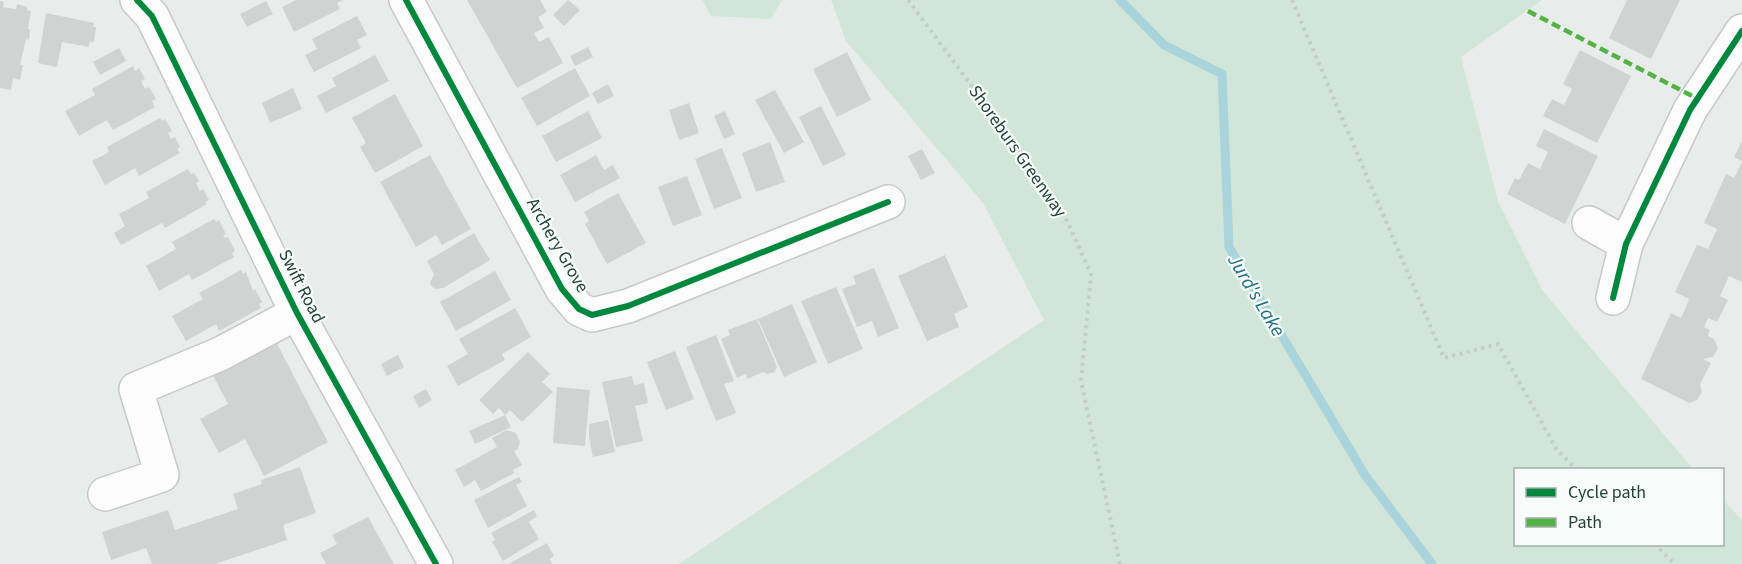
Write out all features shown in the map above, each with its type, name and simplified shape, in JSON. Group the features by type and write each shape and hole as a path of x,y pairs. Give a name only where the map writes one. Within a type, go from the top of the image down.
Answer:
{"street":[{"name":"Archery Grove","path":"406,0 562,289 579,309 592,315 628,306 888,202"},
{"name":"Swift Road","path":"152,5 182,75 297,313 436,564"},
{"path":"1613,298 1626,244 1690,110 1742,31"},
{"path":"1589,223 1626,244"},
{"path":"105,494 162,476 136,389 220,354 297,313"}],"path":[{"path":"1292,0 1444,358 1498,344 1557,450 1575,468"},
{"path":"1656,546 1675,564"}],"green space":[{"path":"702,0 782,0 771,19 711,16"},
{"path":"831,0 1542,0 1461,57 1498,201 1543,291 1692,468 1514,468 1514,546 1724,546 1724,501 1742,520 1742,564 679,564 1044,320 983,203 846,41"}],"building":[{"path":"296,0 343,0 337,3 340,9 294,32 282,7"},
{"path":"467,0 540,0 547,12 538,17 544,28 534,33 539,42 549,37 563,63 517,88"},
{"path":"568,0 580,10 564,26 553,15"},
{"path":"1627,0 1680,0 1651,59 1609,38"},
{"path":"0,1 4,2 3,7 16,9 17,4 31,11 29,40 26,39 20,65 23,65 20,80 13,78 11,90 0,88"},
{"path":"266,1 273,14 247,27 240,14"},
{"path":"46,13 94,23 93,27 96,27 94,42 90,42 89,47 62,42 57,67 38,63"},
{"path":"357,16 367,35 357,40 361,48 314,72 305,55 317,49 312,39"},
{"path":"588,47 593,57 575,66 570,56"},
{"path":"119,48 126,61 100,75 93,62"},
{"path":"1580,50 1631,76 1597,143 1543,116 1552,99 1564,105 1572,89 1563,84"},
{"path":"847,52 871,100 837,117 813,69"},
{"path":"375,55 389,81 326,113 317,96 336,86 332,78"},
{"path":"133,66 135,71 139,68 145,79 141,81 145,89 149,87 156,99 152,101 155,107 113,130 107,120 79,136 65,111 95,95 92,89"},
{"path":"575,68 590,96 537,126 521,98"},
{"path":"608,84 614,96 598,104 592,93"},
{"path":"293,88 302,109 270,123 262,103"},
{"path":"775,90 804,142 784,153 755,100"},
{"path":"395,94 423,146 375,173 360,147 366,143 352,118"},
{"path":"689,103 699,133 679,140 669,110"},
{"path":"821,106 846,155 823,166 799,117"},
{"path":"588,111 602,138 556,162 542,136"},
{"path":"725,111 735,134 724,139 714,116"},
{"path":"160,118 162,121 165,119 172,131 168,133 171,139 175,137 180,153 139,176 135,168 105,185 92,161 109,152 107,147"},
{"path":"1544,129 1598,156 1565,224 1507,194 1515,178 1519,180 1528,163 1540,169 1548,152 1536,146"},
{"path":"1742,141 1742,161 1734,157"},
{"path":"770,142 785,182 756,192 742,153"},
{"path":"722,148 742,198 714,209 695,159"},
{"path":"922,149 935,173 921,180 908,156"},
{"path":"430,155 471,229 442,245 436,235 416,247 380,182"},
{"path":"596,155 604,170 613,165 620,178 575,202 560,175"},
{"path":"1742,162 1742,282 1729,276 1720,296 1728,300 1717,322 1708,318 1704,327 1710,330 1708,336 1714,339 1718,348 1713,357 1703,359 1711,363 1700,384 1702,392 1697,400 1689,403 1641,379 1671,313 1681,318 1689,299 1675,292 1697,245 1708,249 1717,229 1704,223 1726,174 1734,178"},
{"path":"188,169 199,181 196,183 200,191 203,189 209,200 205,202 207,204 165,228 162,223 121,245 114,233 125,226 119,214 149,198 146,192"},
{"path":"687,176 702,215 673,226 658,187"},
{"path":"618,193 646,243 607,264 585,224 589,221 584,212"},
{"path":"214,219 216,222 219,220 226,234 223,235 225,238 228,237 235,251 232,253 234,257 192,280 189,274 159,291 146,266 176,249 172,242"},
{"path":"474,233 490,260 443,288 432,287 430,283 434,274 427,261"},
{"path":"945,255 968,307 954,314 959,327 927,341 898,276"},
{"path":"874,268 899,328 878,337 872,321 857,327 842,289 856,284 853,276"},
{"path":"241,270 243,274 246,272 253,291 255,289 262,302 259,304 261,308 219,331 216,324 186,341 172,316 203,299 199,293"},
{"path":"495,271 511,300 456,331 440,302"},
{"path":"836,287 863,349 828,364 801,301"},
{"path":"792,304 817,362 784,377 758,319"},
{"path":"515,308 531,337 502,354 505,360 458,386 447,366 468,354 459,339"},
{"path":"757,319 777,367 774,372 768,374 763,372 747,379 746,374 737,378 721,339 730,335 728,330"},
{"path":"716,335 734,381 724,384 736,413 716,421 686,347"},
{"path":"273,336 328,442 264,476 245,439 219,453 200,419 228,404 210,370"},
{"path":"675,351 694,399 666,410 647,362"},
{"path":"528,352 550,374 542,382 553,392 522,422 510,410 505,415 499,408 493,414 479,400"},
{"path":"398,355 404,367 387,376 381,364"},
{"path":"632,376 634,385 644,383 648,403 635,406 643,441 616,447 602,382"},
{"path":"557,387 590,390 585,446 553,443"},
{"path":"426,389 432,400 419,408 413,396"},
{"path":"505,415 511,427 475,444 469,431"},
{"path":"608,420 615,452 593,457 589,424"},
{"path":"506,430 516,433 520,442 518,449 514,451 522,465 513,470 514,473 481,491 475,480 464,487 455,470 497,447 492,438"},
{"path":"300,467 316,513 283,525 287,540 215,564 152,564 146,548 111,560 102,532 168,510 175,530 238,509 233,494 262,484 261,480"},
{"path":"519,477 522,482 516,485 527,506 488,528 474,500"},
{"path":"534,510 537,516 529,522 539,539 503,561 492,542 495,540 491,533"},
{"path":"368,517 394,564 326,564 320,553 337,544 332,535"},
{"path":"547,543 554,556 550,559 552,564 508,564"}],"waterway":[{"name":"Jurd's Lake","path":"1120,0 1164,45 1222,74 1229,247 1365,475 1432,564"}],"marked path":[{"path":"1528,11 1698,99"}],"cycle path":[{"path":"137,0 152,16 297,313 436,564"},
{"path":"406,0 562,289 579,309 592,315 628,306 888,202"},
{"path":"1613,298 1626,244 1690,110 1742,31"}]}
